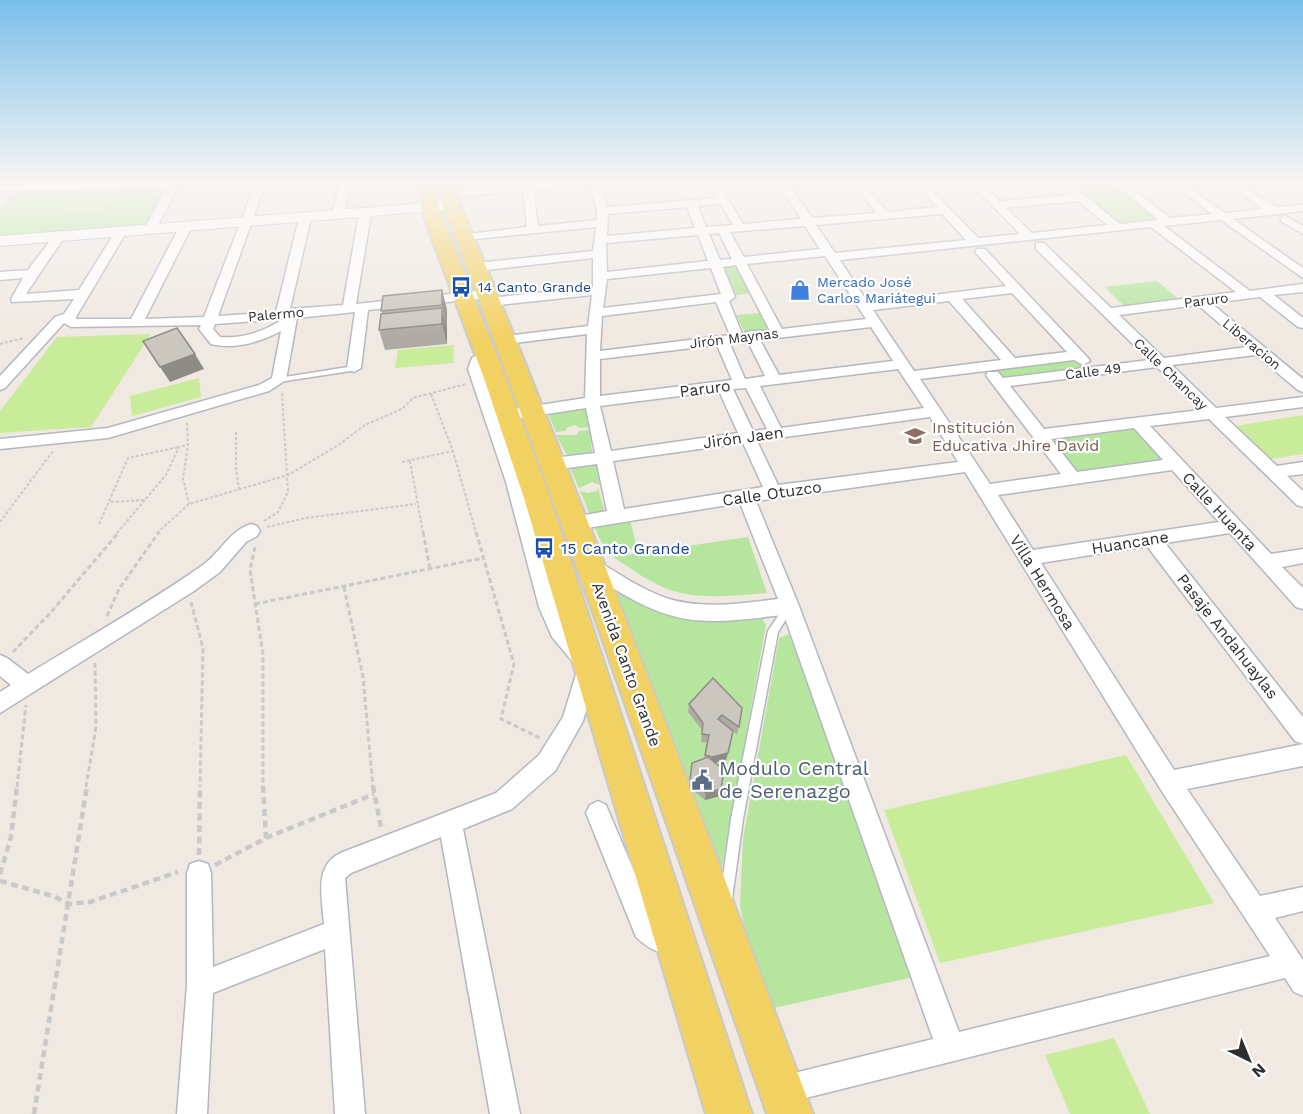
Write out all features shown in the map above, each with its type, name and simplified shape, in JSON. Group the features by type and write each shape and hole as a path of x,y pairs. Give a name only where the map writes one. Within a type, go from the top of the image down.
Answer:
{"main road":[{"name":"Avenida Canto Grande","path":"456,234 480,298"},
{"name":"Avenida Canto Grande","path":"463,234 477,267 490,358 553,464 786,1102"},
{"name":"Avenida Canto Grande","path":"521,413 550,538 729,1114"}],"street":[{"path":"0,241 84,234"},
{"path":"0,385 60,320 69,317 119,234"},
{"path":"136,323 182,234"},
{"path":"241,234 208,320 206,329 209,336 216,341 229,343 262,336 288,316"},
{"path":"0,444 92,436 243,396 279,380 302,234"},
{"path":"354,368 356,308 363,234"},
{"path":"465,237 494,234"},
{"path":"601,234 600,283 594,329 592,402 617,516"},
{"path":"477,267 689,234"},
{"path":"597,313 729,297 704,234"},
{"path":"725,234 777,332"},
{"name":"Villa Hermosa","path":"817,234 986,491 1169,782 1296,973"},
{"path":"966,234 1093,371"},
{"path":"978,247 1047,234"},
{"path":"978,247 1040,246 1120,234"},
{"path":"1175,234 1248,295"},
{"path":"1247,234 1303,274"},
{"path":"59,236 17,298 19,300 83,294"},
{"name":"Calle Chancay","path":"1040,246 1303,501"},
{"name":"Palermo","path":"69,317 71,323 136,323 288,316 480,298 600,283 738,260 833,259 978,247"},
{"path":"0,276 32,273"},
{"name":"Paruro","path":"1108,312 1303,288"},
{"name":"Jirón Maynas","path":"593,356 777,332 952,296 1015,289"},
{"path":"1263,293 1303,324"},
{"path":"952,296 1011,363"},
{"path":"721,298 774,379"},
{"name":"Liberacion","path":"1201,301 1303,387"},
{"path":"350,1114 336,932 333,879 336,870 343,864 504,801 547,763 572,720 589,666 559,631 548,607 514,482 490,358 594,329"},
{"path":"721,339 776,433"},
{"name":"Calle 49","path":"1000,383 1258,350"},
{"name":"Paruro","path":"521,413 774,379 987,366 1077,355"},
{"path":"987,366 1073,478"},
{"path":"724,386 772,492"},
{"path":"1040,435 1303,402"},
{"name":"Jirón Jaen","path":"553,464 933,412"},
{"name":"Calle Huanta","path":"1137,422 1303,601"},
{"path":"986,491 1176,464"},
{"name":"Calle Otuzco","path":"575,523 772,492 969,466"},
{"path":"1274,472 1303,468"},
{"path":"746,496 790,606 951,1050"},
{"name":"Huancane","path":"1028,558 1233,525"},
{"path":"0,703 187,586 214,567 240,537 251,531"},
{"name":"Pasaje Andahuaylas","path":"1152,539 1303,734"},
{"path":"1267,562 1303,556"},
{"path":"590,565 625,587 674,609 737,611 790,606"},
{"path":"1,664 28,686"},
{"path":"1169,782 1303,755"},
{"path":"598,813 645,928 658,940 674,940"},
{"path":"450,822 505,1114"},
{"path":"192,1114 200,985 199,869"},
{"path":"1255,910 1303,899"},
{"path":"200,985 336,932"},
{"path":"786,1102 951,1050 1296,973"}],"lane":[{"path":"279,380 354,368"},
{"path":"719,918 724,910 737,819 773,631 790,606"}],"path":[{"path":"34,1114 96,727 95,642 119,589 156,534 189,504 288,475 337,446 365,425 402,409 413,398 430,394 490,358"},
{"path":"251,531 278,512 288,492 282,386 279,380"},
{"path":"430,394 453,451 514,664 501,719 556,746"},
{"path":"186,412 188,445 183,479 189,504"},
{"path":"236,432 236,469 239,489"},
{"path":"0,522 58,445 87,440 92,436"},
{"path":"99,524 128,458 188,445"},
{"path":"1,664 52,611 166,475 179,447"},
{"path":"402,462 453,451"},
{"path":"410,460 416,504 430,569"},
{"path":"110,502 145,500"},
{"path":"251,531 306,519 416,504"},
{"path":"251,531 256,533 257,537 250,570 263,654 263,812 266,838"},
{"path":"255,604 483,558"},
{"path":"187,586 203,648 198,804 199,869"},
{"path":"344,587 363,678 374,794 385,848"},
{"path":"0,874 11,837 24,741 28,686"},
{"path":"0,881 53,896 69,904 90,902 199,869 266,838 374,794"}],"green space":[{"path":"737,265 751,293 736,295 724,266"},
{"path":"1157,281 1181,301 1125,307 1105,287"},
{"path":"760,313 768,330 745,333 736,315"},
{"path":"151,334 91,427 0,433 0,411 57,337"},
{"path":"454,345 453,363 395,368 398,350"},
{"path":"1076,359 1087,370 1006,381 997,369"},
{"path":"199,378 201,397 132,416 130,396"},
{"path":"585,408 589,427 580,428 575,425 568,427 565,431 556,432 548,413"},
{"path":"1303,415 1303,454 1271,459 1236,426"},
{"path":"1135,425 1164,459 1079,472 1050,439"},
{"path":"590,430 592,452 567,455 556,435 577,435 579,431"},
{"path":"595,461 600,485 592,482 579,488 569,466"},
{"path":"598,488 605,513 590,515 580,491 588,493 597,491"},
{"path":"630,520 637,548 614,551 605,547 594,526"},
{"path":"748,537 767,593 702,596 677,592 652,582 613,557"},
{"path":"600,576 649,603 761,617 766,625 717,895"},
{"path":"789,634 913,977 760,1011 740,905 743,839 779,638"},
{"path":"1126,755 1214,903 940,963 884,810"},
{"path":"1114,1038 1150,1114 1070,1114 1045,1055"}],"building":[{"path":"442,290 442,305 381,311 383,296"},
{"path":"442,308 442,324 379,330 381,314"},
{"path":"177,328 195,354 160,367 143,341"},
{"path":"713,678 742,708 739,727 722,715 718,719 733,731 728,753 712,757 705,755 709,735 702,734 703,723 689,704"},
{"path":"708,757 724,770 721,789 706,793 690,780 692,763"}],"place":[{"name":"14 Canto Grande","path":"461,287"},
{"name":"Mercado José Carlos Mariátegui","path":"800,290"},
{"name":"Institución Educativa Jhire David","path":"915,436"},
{"name":"15 Canto Grande","path":"544,548"},
{"name":"Modulo Central de Serenazgo","path":"702,780"}]}
